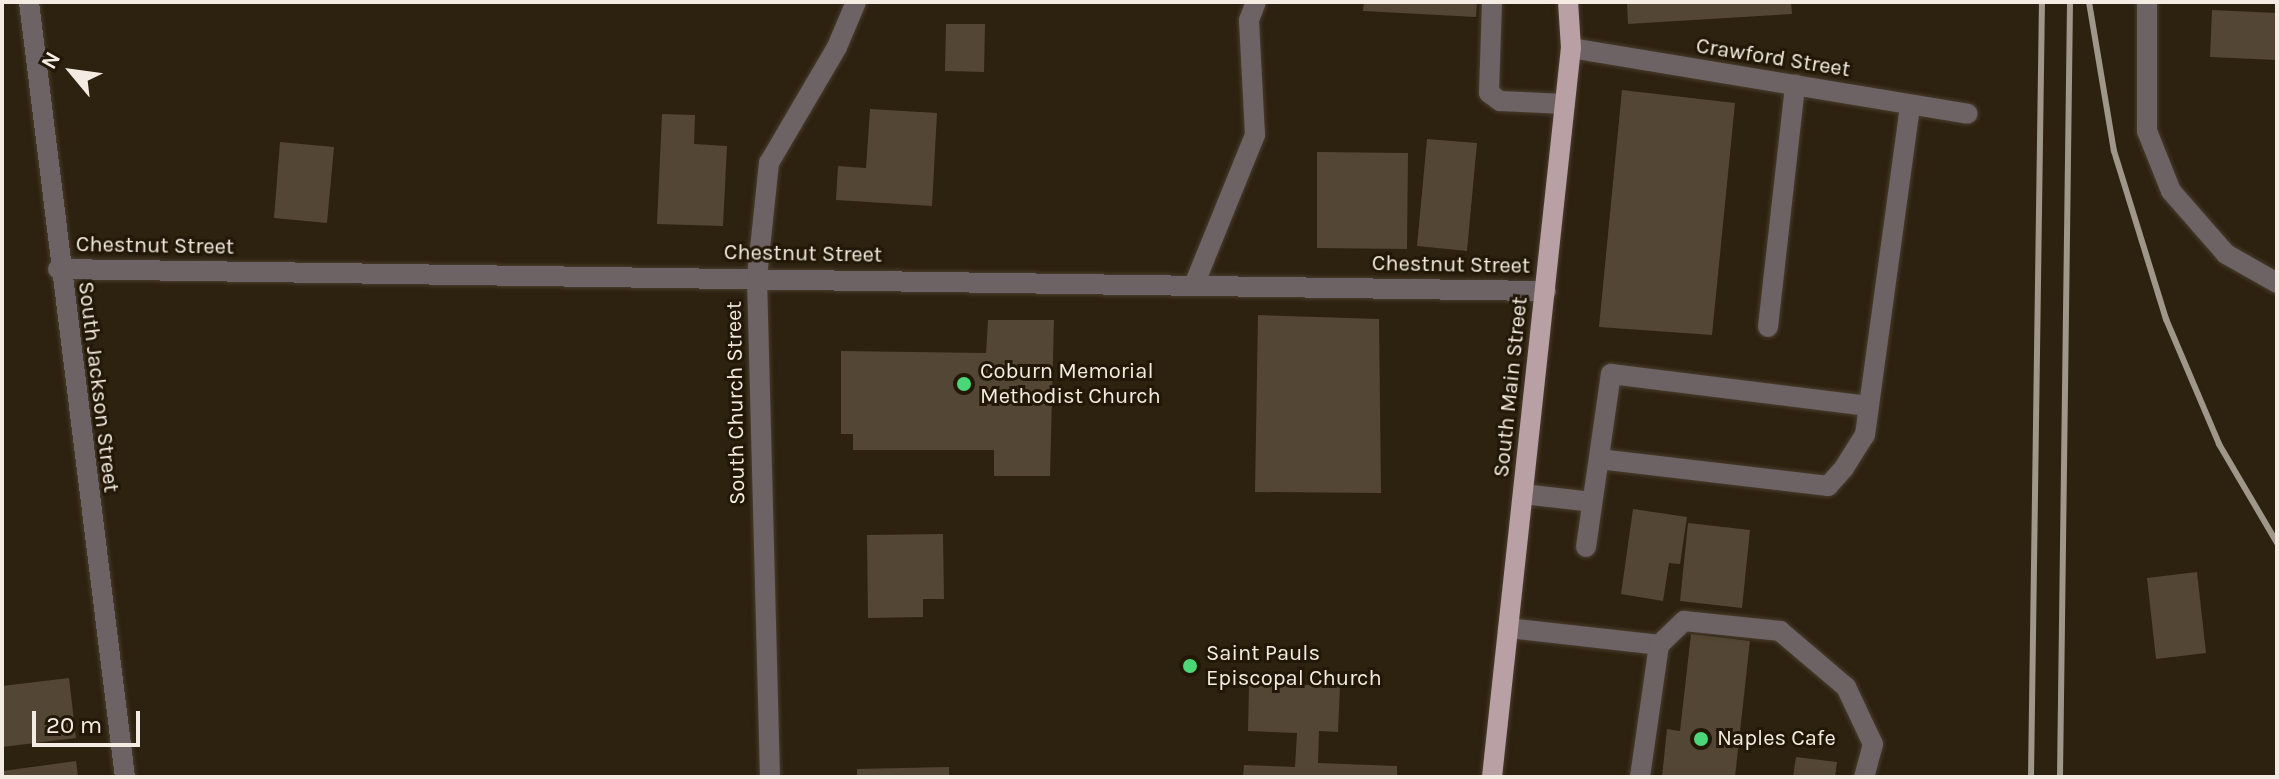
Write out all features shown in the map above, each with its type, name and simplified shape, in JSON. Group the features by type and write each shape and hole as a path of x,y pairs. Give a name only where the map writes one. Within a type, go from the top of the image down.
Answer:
{"main road":[{"name":"South Main Street","path":"1492,777 1571,48 1568,2"}],"street":[{"name":"South Jackson Street","path":"29,2 58,269 125,777"},
{"name":"South Church Street","path":"770,777 757,277 769,163 856,2"},
{"path":"1194,285 1255,135 1249,20 1256,2"},
{"path":"1492,2 1489,93 1500,101 1565,104"},
{"path":"2147,2 2147,131 2171,191 2226,254 2277,283"},
{"name":"Crawford Street","path":"1571,48 1968,114"},
{"path":"1768,327 1795,85"},
{"path":"1599,459 1828,486 1865,435 1910,105"},
{"name":"Chestnut Street","path":"58,269 1546,291"},
{"path":"1586,547 1611,374 1868,406"},
{"path":"1523,494 1592,502"},
{"path":"1640,777 1659,645 1684,621 1780,631 1846,687 1873,744 1864,777"},
{"path":"1508,628 1659,645"}],"building":[{"path":"1364,2 1477,2 1476,17 1363,11"},
{"path":"1627,2 1791,2 1792,14 1628,24"},
{"path":"2212,10 2277,13 2277,60 2210,57"},
{"path":"946,24 985,24 984,72 945,71"},
{"path":"1622,90 1735,103 1712,335 1599,327"},
{"path":"870,109 937,113 932,206 836,200 838,166 866,168"},
{"path":"662,114 695,115 694,144 727,146 723,226 657,224"},
{"path":"1427,139 1477,143 1467,251 1417,246"},
{"path":"280,142 334,147 327,223 274,218"},
{"path":"1317,152 1408,153 1407,249 1317,248"},
{"path":"1258,315 1379,319 1381,493 1255,492"},
{"path":"988,320 1054,320 1050,476 994,476 994,450 853,450 853,434 841,434 841,351 986,353"},
{"path":"1633,509 1687,517 1680,564 1669,563 1663,601 1621,594"},
{"path":"1688,523 1750,530 1742,608 1680,601"},
{"path":"943,534 944,599 923,599 923,617 868,618 867,535"},
{"path":"2197,572 2206,653 2156,659 2147,578"},
{"path":"1691,634 1750,641 1735,777 1662,777 1667,729 1680,731"},
{"path":"69,678 76,738 2,747 2,686"},
{"path":"1249,683 1340,686 1338,732 1319,731 1318,763 1397,766 1397,777 1243,777 1244,765 1295,767 1297,733 1248,731"},
{"path":"1796,757 1837,762 1835,777 1793,777"},
{"path":"76,761 78,777 4,777 3,771"},
{"path":"949,767 949,777 857,777 857,769"}],"railway":[{"path":"2031,777 2042,2"},
{"path":"2060,777 2070,2"},
{"path":"2089,2 2114,151 2166,319 2219,444 2277,543"}],"place":[{"name":"Coburn Memorial Methodist Church","path":"964,384"},
{"name":"Saint Pauls Episcopal Church","path":"1190,666"},
{"name":"Naples Cafe","path":"1701,739"}]}
